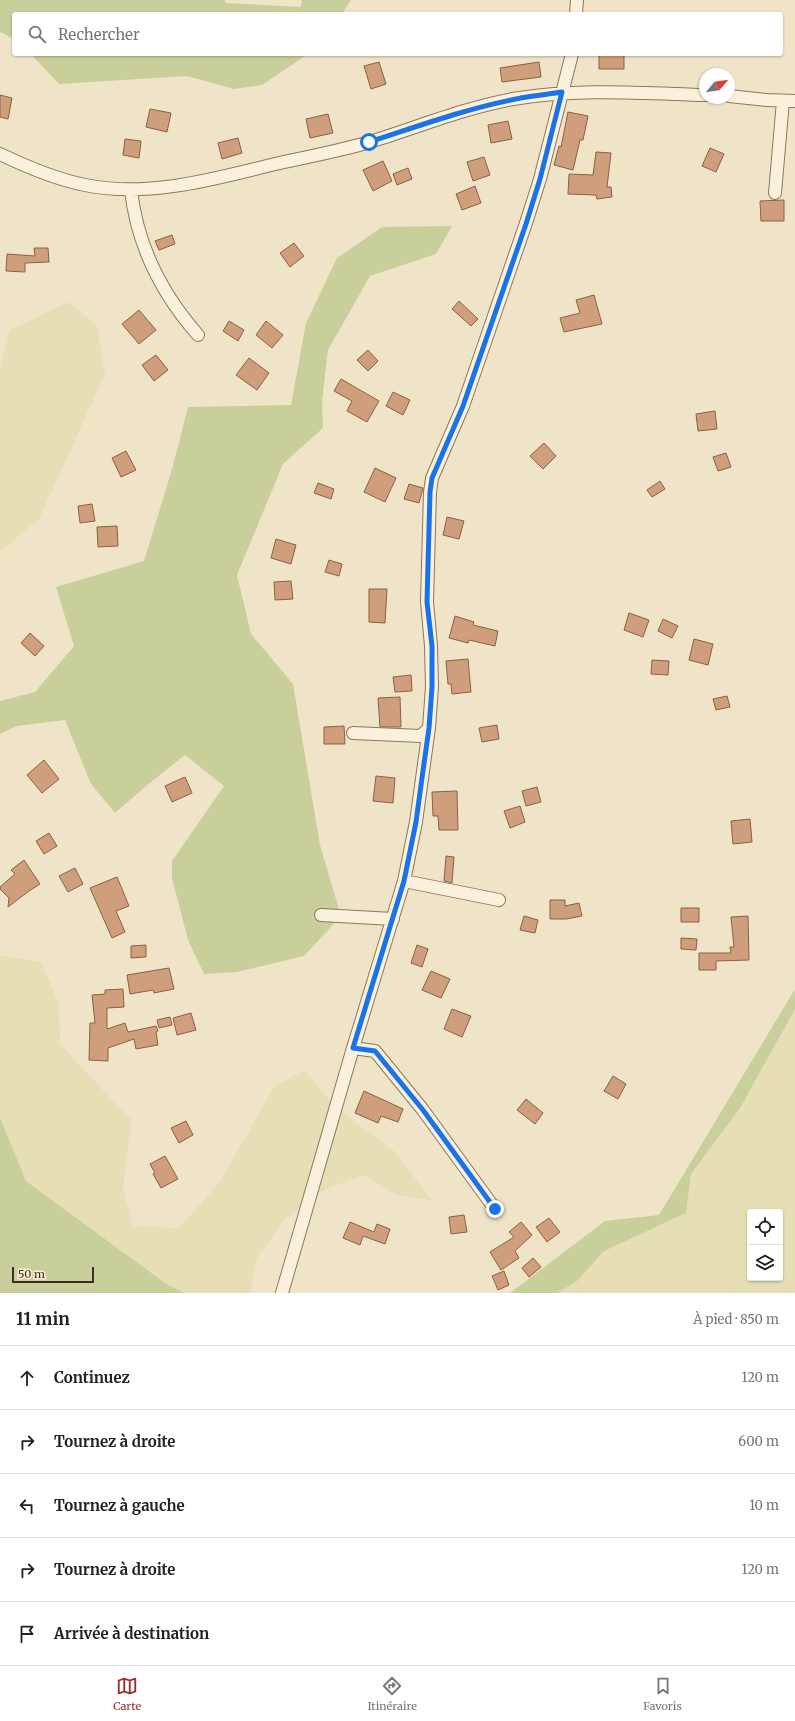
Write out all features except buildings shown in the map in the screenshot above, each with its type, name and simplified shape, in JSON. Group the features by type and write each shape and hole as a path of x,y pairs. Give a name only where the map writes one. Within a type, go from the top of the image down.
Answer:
{"street":[{"path":"576,12 577,0"},
{"path":"282,1293 353,1048 404,881 416,822 429,728 432,687 432,646 427,602 430,492 432,478 463,406 526,224 540,179 571,56"},
{"path":"0,154 47,175 75,183 86,186 131,190 175,186 242,172 369,142 448,116 498,103 562,92 637,92 699,95"},
{"path":"735,96 789,101 775,193"},
{"path":"131,190 133,209 151,264 183,318 198,335"},
{"path":"353,733 421,736 429,728"},
{"path":"404,881 499,900"},
{"path":"321,916 393,919"},
{"path":"353,1048 375,1051 423,1110 495,1209"}],"shaded area":[{"path":"69,302 97,326 105,374 39,519 0,552 0,369 10,330"},
{"path":"0,955 41,962 59,1004 60,1044 131,1120 123,1188 133,1226 179,1228 220,1182 274,1087 304,1070 335,1107 394,1151 432,1200 397,1195 364,1175 326,1189 285,1219 257,1258 250,1293 184,1293 165,1283 26,1181 0,1118"},
{"path":"795,1009 795,1293 557,1293 577,1281 604,1251 686,1213 691,1174 740,1108"}],"green space":[{"path":"0,0 225,0 226,3 301,7 302,0 351,0 343,12 12,12 12,38 0,32"},
{"path":"33,56 305,56 262,85 234,89 187,76 59,84"},
{"path":"452,226 436,254 370,276 328,350 322,401 323,428 283,464 237,575 251,634 293,684 320,845 341,916 304,956 237,972 204,974 188,940 172,878 172,861 224,786 185,755 115,813 91,784 65,720 17,726 0,734 0,701 35,692 74,646 56,587 144,561 172,469 188,407 291,405 306,323 337,258 382,227"},
{"path":"795,989 795,1009 740,1108 691,1174 686,1213 604,1251 577,1281 557,1293 510,1293 605,1221 659,1215"},
{"path":"0,1118 26,1181 165,1283 184,1293 0,1293"}],"route":[{"path":"369,142 448,116 492,104 512,99 562,92 540,179 526,224 463,406 432,478 430,492 427,602 432,646 432,687 429,728 416,822 404,881 353,1048 375,1051 423,1110 495,1209"}]}
